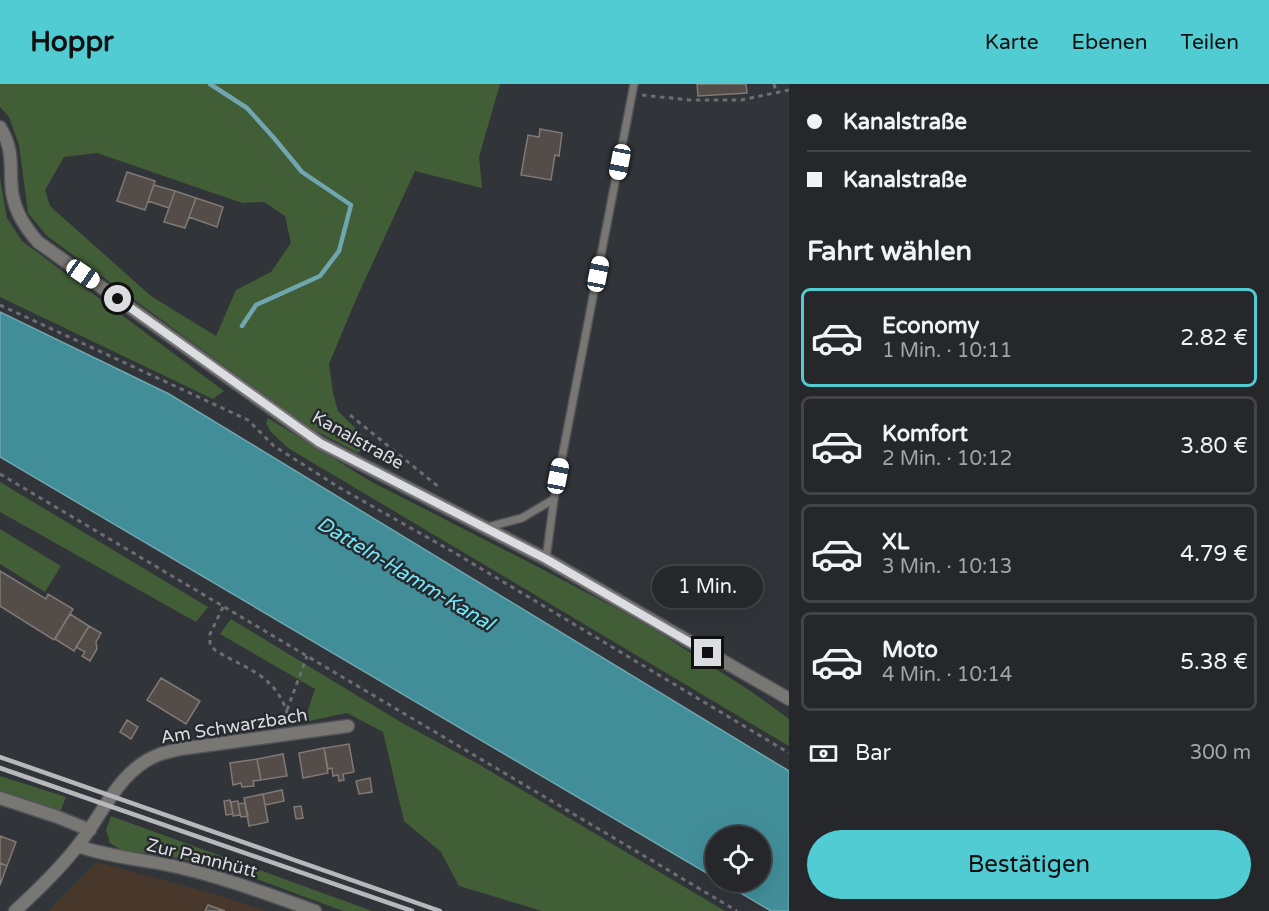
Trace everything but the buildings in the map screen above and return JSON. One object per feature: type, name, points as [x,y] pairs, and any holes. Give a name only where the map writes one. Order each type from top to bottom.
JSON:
[{"type":"street","name":"Kanalstraße","points":[[0,127],[9,147],[12,163],[12,192],[16,209],[23,224],[38,242],[320,443],[546,559],[789,699]]},
{"type":"street","name":"Am Schwarzbach","points":[[15,911],[50,879],[78,846],[90,831],[117,786],[156,756],[180,749],[348,726]]},
{"type":"street","points":[[0,798],[55,816],[90,831]]},
{"type":"street","name":"Zur Pannhütt","points":[[78,846],[102,855],[172,866],[238,882],[315,911]]},
{"type":"lane","points":[[546,559],[554,499],[634,84]]},
{"type":"lane","points":[[486,528],[522,518],[554,499]]},
{"type":"path","points":[[774,84],[776,92]]},
{"type":"path","points":[[633,94],[689,100],[741,100],[789,90]]},
{"type":"path","points":[[0,304],[249,420],[274,446],[340,488],[455,553],[789,753]]},
{"type":"path","points":[[350,415],[417,470]]},
{"type":"path","points":[[0,474],[737,911]]},
{"type":"path","points":[[223,607],[210,634],[210,645],[216,651],[269,681],[279,692],[287,710],[292,734]]},
{"type":"path","points":[[287,710],[308,656]]},
{"type":"shaded area","points":[[97,862],[218,895],[267,911],[48,911]]},
{"type":"green space","points":[[0,84],[500,84],[479,157],[482,188],[415,171],[329,364],[338,411],[368,441],[358,453],[308,427],[47,236],[28,213],[19,145],[9,117],[0,107]],"holes":[[[97,153],[242,203],[264,202],[285,216],[291,243],[271,272],[236,290],[216,336],[151,296],[50,206],[45,190],[64,157]]]},
{"type":"green space","points":[[0,178],[7,218],[22,241],[224,391],[213,399],[0,297]]},
{"type":"green space","points":[[268,418],[370,481],[644,623],[752,692],[789,719],[789,746],[288,448],[271,432],[266,423]]},
{"type":"green space","points":[[0,482],[208,607],[196,622],[0,512]]},
{"type":"green space","points":[[0,529],[61,566],[45,592],[0,564]]},
{"type":"green space","points":[[231,619],[404,724],[480,765],[725,911],[542,911],[459,886],[441,852],[404,821],[383,732],[347,713],[304,722],[315,689],[220,634]]},
{"type":"green space","points":[[0,776],[66,797],[60,812],[0,793]]},
{"type":"green space","points":[[111,816],[372,911],[343,911],[230,869],[167,856],[121,850],[110,843],[106,830]]},
{"type":"water","name":"Datteln-Hamm-Kanal","points":[[0,312],[169,394],[789,771],[789,911],[771,911],[739,892],[771,892],[771,826],[705,826],[705,872],[0,457]]},
{"type":"waterway","points":[[210,84],[247,108],[302,172],[351,205],[339,251],[320,276],[256,305],[242,326]]},
{"type":"railway","points":[[0,757],[440,911]]},
{"type":"railway","points":[[0,768],[412,911]]},
{"type":"route","points":[[118,299],[320,443],[546,559],[708,653]]}]
